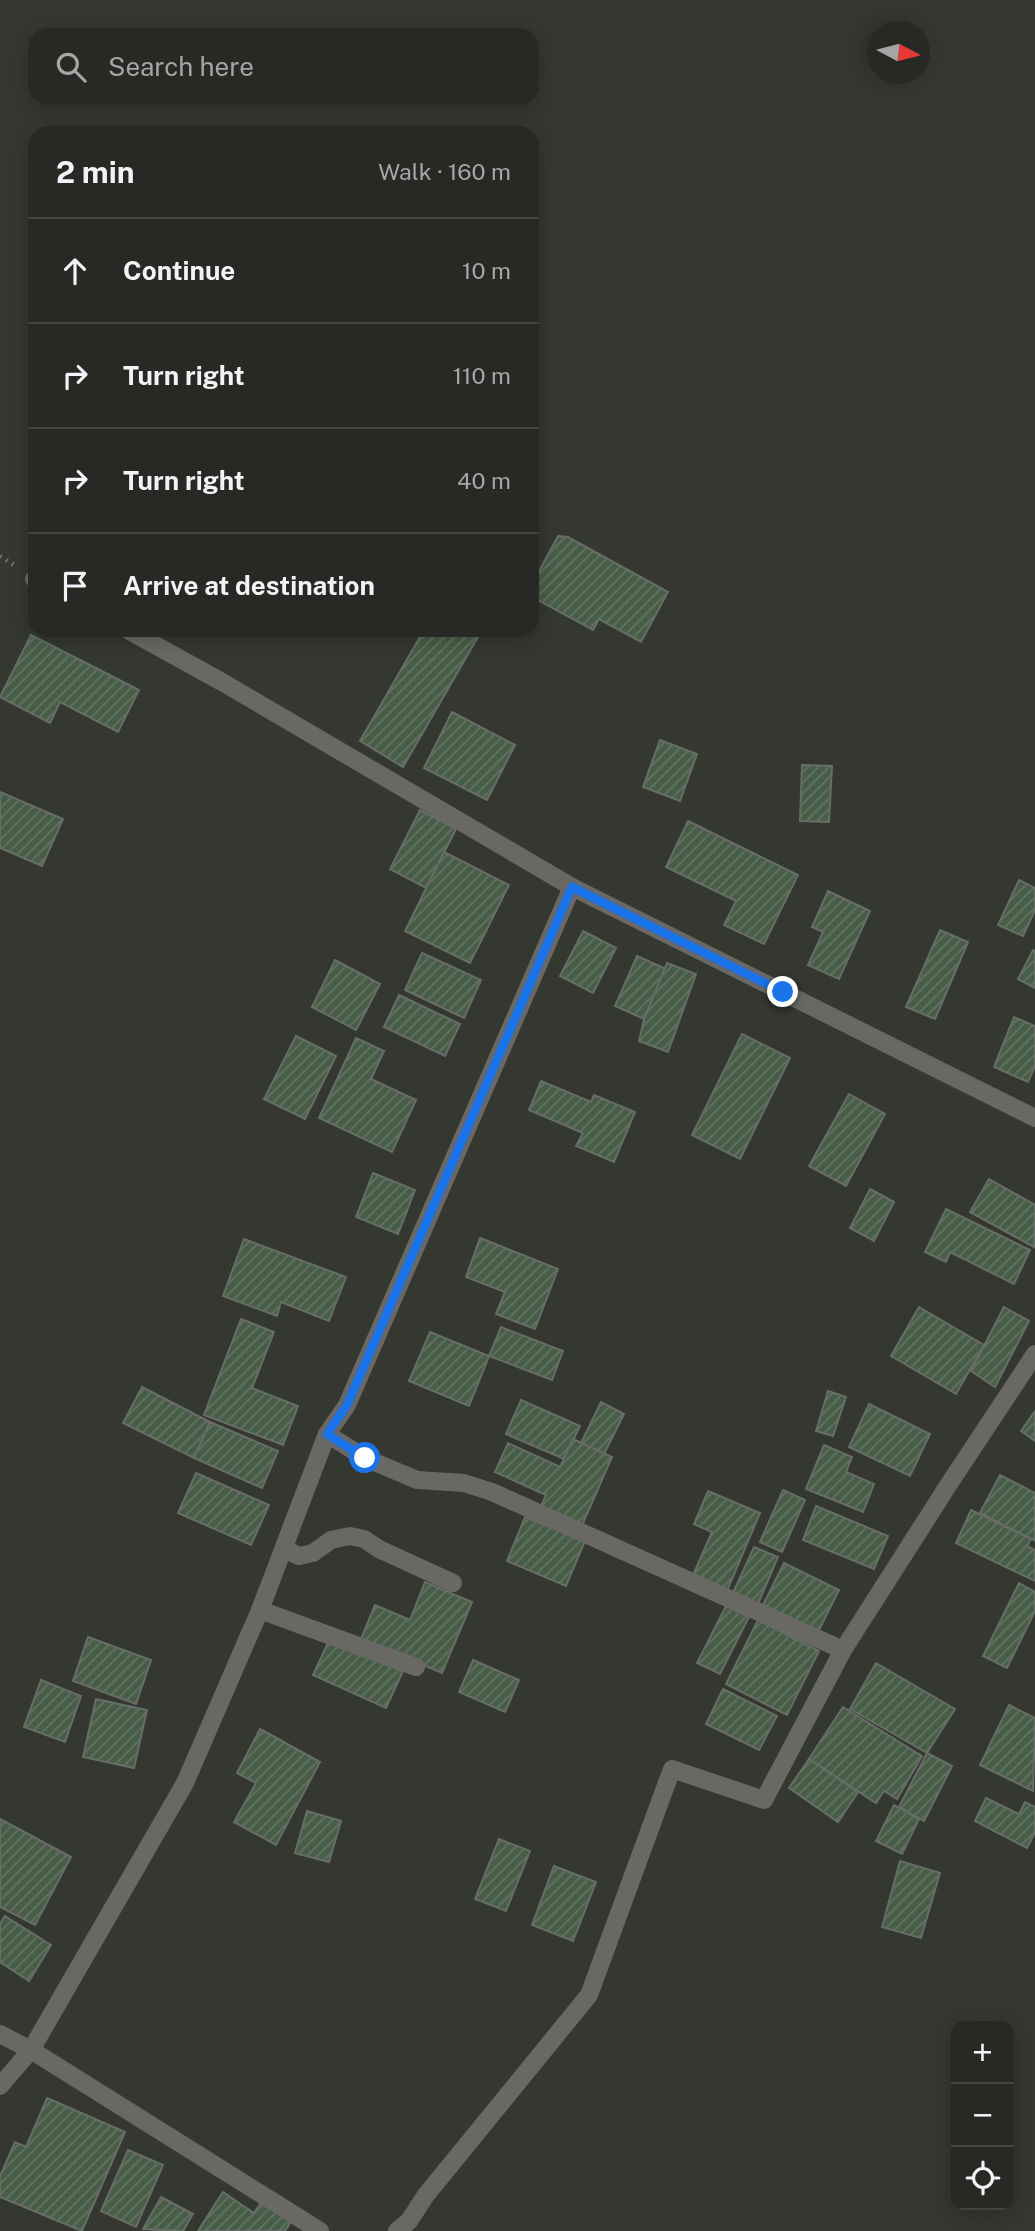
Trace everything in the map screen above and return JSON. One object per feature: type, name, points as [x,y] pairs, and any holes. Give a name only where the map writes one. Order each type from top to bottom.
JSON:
[{"type":"street","points":[[141,637],[572,887],[1035,1118]]},
{"type":"street","points":[[0,2086],[32,2050],[184,1783],[260,1610],[327,1434],[347,1405],[572,887]]},
{"type":"street","points":[[397,2231],[409,2221],[426,2195],[589,1995],[672,1769],[764,1800],[843,1650],[1035,1354]]},
{"type":"street","points":[[327,1434],[365,1458],[417,1480],[464,1483],[492,1492],[843,1650]]},
{"type":"street","points":[[284,1549],[299,1556],[313,1553],[331,1540],[350,1536],[364,1539],[379,1549],[453,1583]]},
{"type":"street","points":[[260,1610],[416,1667]]},
{"type":"street","points":[[0,2034],[32,2050],[320,2231]]},
{"type":"building","points":[[558,536],[568,537],[668,592],[641,642],[599,619],[593,630],[539,601],[539,571]]},
{"type":"building","points":[[30,637],[35,637],[139,690],[118,732],[60,702],[50,723],[0,697]]},
{"type":"building","points":[[420,637],[478,637],[403,767],[360,741]]},
{"type":"building","points":[[452,712],[515,745],[487,800],[424,768]]},
{"type":"building","points":[[660,740],[697,754],[680,801],[643,787]]},
{"type":"building","points":[[802,765],[832,766],[829,822],[800,821]]},
{"type":"building","points":[[0,792],[63,819],[42,866],[0,848]]},
{"type":"building","points":[[420,810],[456,829],[426,888],[390,869]]},
{"type":"building","points":[[688,821],[798,875],[764,944],[724,925],[736,901],[666,867]]},
{"type":"building","points":[[444,852],[509,885],[470,963],[405,931]]},
{"type":"building","points":[[1019,880],[1035,888],[1035,910],[1023,936],[998,925]]},
{"type":"building","points":[[828,891],[870,911],[839,979],[808,965],[823,932],[812,927]]},
{"type":"building","points":[[940,930],[968,942],[935,1019],[906,1007]]},
{"type":"building","points":[[583,931],[616,948],[593,993],[560,976]]},
{"type":"building","points":[[1033,950],[1035,951],[1035,988],[1018,979]]},
{"type":"building","points":[[422,953],[481,980],[464,1018],[405,990]]},
{"type":"building","points":[[637,956],[666,969],[644,1019],[615,1006]]},
{"type":"building","points":[[335,960],[380,984],[356,1030],[312,1007]]},
{"type":"building","points":[[667,963],[696,974],[668,1052],[639,1041],[644,1019]]},
{"type":"building","points":[[399,995],[460,1024],[445,1056],[384,1027]]},
{"type":"building","points":[[1014,1017],[1035,1026],[1035,1066],[1028,1082],[994,1067]]},
{"type":"building","points":[[742,1034],[790,1058],[740,1159],[692,1135]]},
{"type":"building","points":[[296,1036],[336,1056],[305,1119],[264,1099]]},
{"type":"building","points":[[356,1038],[384,1051],[371,1079],[416,1100],[392,1152],[319,1118]]},
{"type":"building","points":[[541,1081],[591,1102],[594,1095],[635,1112],[614,1162],[576,1146],[583,1133],[529,1110]]},
{"type":"building","points":[[849,1094],[885,1114],[846,1186],[809,1166]]},
{"type":"building","points":[[373,1173],[415,1190],[398,1234],[356,1217]]},
{"type":"building","points":[[989,1179],[1035,1205],[1034,1247],[970,1212]]},
{"type":"building","points":[[870,1189],[894,1202],[874,1241],[850,1228]]},
{"type":"building","points":[[946,1209],[1030,1250],[1014,1284],[950,1252],[946,1262],[925,1252]]},
{"type":"building","points":[[480,1238],[558,1269],[535,1329],[496,1314],[505,1292],[466,1277]]},
{"type":"building","points":[[244,1239],[346,1277],[329,1321],[281,1302],[277,1316],[223,1296]]},
{"type":"building","points":[[919,1307],[984,1345],[956,1394],[891,1356]]},
{"type":"building","points":[[1004,1307],[1029,1321],[995,1387],[971,1371]]},
{"type":"building","points":[[241,1319],[274,1332],[252,1388],[298,1406],[283,1445],[204,1415]]},
{"type":"building","points":[[501,1327],[563,1351],[552,1380],[489,1356]]},
{"type":"building","points":[[430,1332],[489,1356],[469,1406],[409,1381]]},
{"type":"building","points":[[142,1387],[210,1422],[194,1458],[123,1423]]},
{"type":"building","points":[[828,1391],[846,1397],[833,1436],[816,1431]]},
{"type":"building","points":[[521,1400],[580,1426],[564,1459],[506,1434]]},
{"type":"building","points":[[601,1402],[624,1414],[604,1454],[581,1443]]},
{"type":"building","points":[[869,1404],[930,1434],[910,1476],[849,1447]]},
{"type":"building","points":[[1035,1411],[1035,1441],[1021,1431]]},
{"type":"building","points":[[210,1422],[278,1451],[262,1488],[194,1458]]},
{"type":"building","points":[[573,1439],[612,1457],[580,1530],[539,1511],[546,1495],[495,1472],[508,1443],[560,1467]]},
{"type":"building","points":[[824,1445],[852,1457],[846,1472],[874,1484],[863,1512],[806,1489]]},
{"type":"building","points":[[196,1473],[269,1505],[251,1545],[178,1513]]},
{"type":"building","points":[[1000,1475],[1035,1493],[1035,1541],[980,1513]]},
{"type":"building","points":[[783,1490],[805,1500],[782,1552],[760,1542]]},
{"type":"building","points":[[708,1491],[760,1513],[727,1591],[693,1575],[712,1532],[694,1524]]},
{"type":"building","points":[[816,1506],[888,1536],[874,1569],[803,1540]]},
{"type":"building","points":[[971,1510],[1031,1539],[1027,1546],[1035,1550],[1035,1581],[956,1543]]},
{"type":"building","points":[[525,1517],[585,1541],[566,1586],[507,1561]]},
{"type":"building","points":[[754,1547],[778,1557],[758,1604],[733,1593]]},
{"type":"building","points":[[784,1563],[839,1590],[818,1632],[763,1605]]},
{"type":"building","points":[[425,1582],[472,1602],[442,1673],[361,1639],[375,1605],[410,1620]]},
{"type":"building","points":[[1019,1583],[1035,1592],[1035,1611],[1007,1668],[983,1656]]},
{"type":"building","points":[[726,1606],[749,1617],[720,1674],[697,1663]]},
{"type":"building","points":[[758,1620],[819,1651],[787,1715],[726,1684]]},
{"type":"building","points":[[331,1636],[404,1669],[386,1708],[313,1675]]},
{"type":"building","points":[[88,1637],[151,1660],[136,1704],[73,1681]]},
{"type":"building","points":[[473,1660],[519,1680],[505,1712],[459,1692]]},
{"type":"building","points":[[876,1663],[955,1709],[927,1753],[850,1709]]},
{"type":"building","points":[[41,1680],[81,1696],[65,1742],[24,1727]]},
{"type":"building","points":[[723,1689],[777,1716],[759,1750],[706,1724]]},
{"type":"building","points":[[96,1699],[147,1710],[134,1768],[83,1757]]},
{"type":"building","points":[[1009,1705],[1035,1718],[1033,1791],[980,1765]]},
{"type":"building","points":[[843,1707],[922,1756],[897,1799],[884,1791],[876,1803],[809,1759]]},
{"type":"building","points":[[260,1729],[320,1762],[276,1845],[234,1822],[256,1783],[237,1773]]},
{"type":"building","points":[[927,1753],[952,1766],[924,1821],[899,1807]]},
{"type":"building","points":[[809,1759],[858,1792],[838,1822],[789,1788]]},
{"type":"building","points":[[986,1798],[1019,1814],[1025,1802],[1035,1807],[1035,1832],[1027,1848],[975,1821]]},
{"type":"building","points":[[894,1805],[919,1819],[902,1854],[876,1841]]},
{"type":"building","points":[[307,1811],[341,1821],[329,1862],[295,1853]]},
{"type":"building","points":[[0,1819],[71,1857],[35,1925],[0,1907]]},
{"type":"building","points":[[499,1839],[530,1851],[506,1911],[475,1899]]},
{"type":"building","points":[[900,1861],[940,1873],[921,1938],[882,1927]]},
{"type":"building","points":[[554,1866],[596,1882],[573,1941],[532,1925]]},
{"type":"building","points":[[5,1916],[51,1945],[29,1981],[0,1962],[0,1924]]},
{"type":"building","points":[[47,2098],[125,2132],[82,2231],[0,2197],[0,2176],[15,2142],[26,2147]]},
{"type":"building","points":[[128,2150],[163,2165],[136,2227],[101,2211]]},
{"type":"building","points":[[223,2192],[254,2213],[262,2201],[292,2220],[285,2231],[198,2231]]},
{"type":"building","points":[[161,2197],[193,2214],[183,2231],[143,2229]]},
{"type":"route","points":[[365,1458],[327,1434],[347,1405],[572,887],[783,992]]}]
